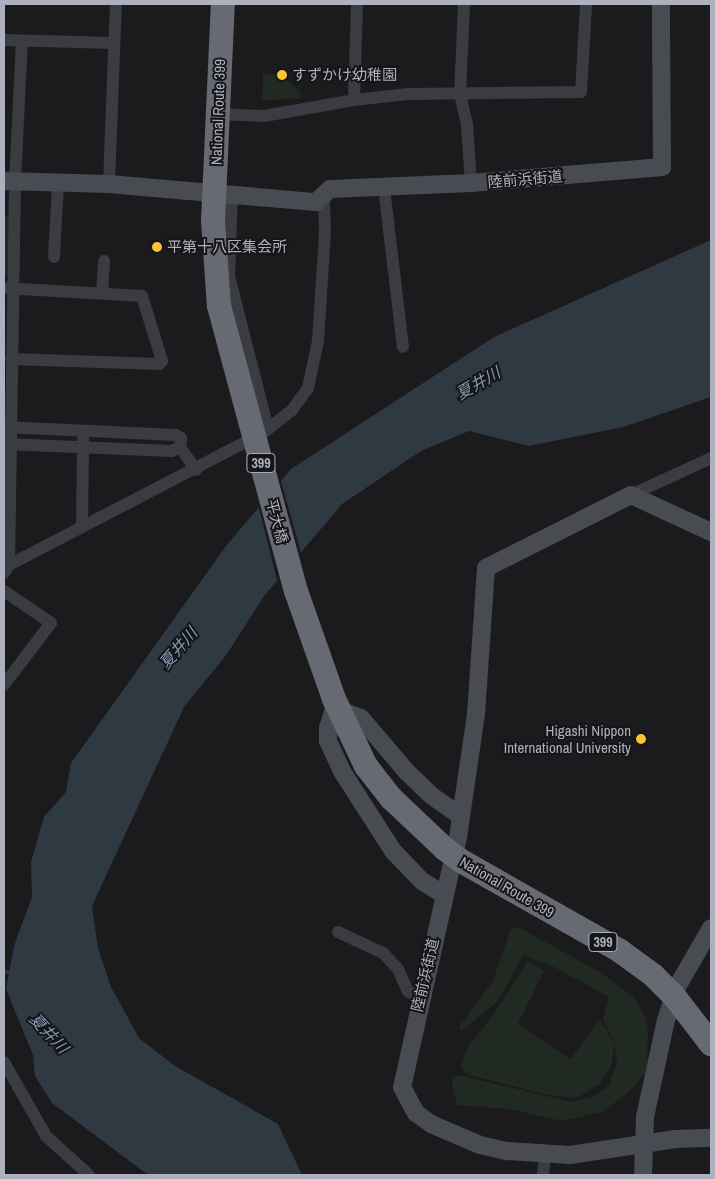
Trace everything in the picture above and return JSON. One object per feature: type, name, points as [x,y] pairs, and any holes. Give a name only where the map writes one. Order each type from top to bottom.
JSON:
[{"type":"highway","name":"National Route 399","points":[[213,221],[223,194],[218,114],[223,4]]},
{"type":"highway","name":"平大橋","points":[[213,221],[219,306],[296,591],[336,704]]},
{"type":"highway","name":"National Route 399","points":[[336,704],[366,766],[391,798],[460,860],[620,951],[653,975],[674,996],[711,1044]]},
{"type":"street","points":[[109,184],[116,4]]},
{"type":"street","points":[[354,100],[358,4]]},
{"type":"street","points":[[464,4],[460,94],[467,125],[471,183]]},
{"type":"street","points":[[218,114],[264,116],[354,100],[408,94],[581,92],[586,4]]},
{"type":"street","name":"陸前浜街道","points":[[324,197],[330,189],[471,183],[662,167],[660,4]]},
{"type":"street","points":[[4,40],[114,42]]},
{"type":"street","points":[[22,41],[9,182],[8,288],[11,358],[7,427],[6,569],[82,527],[196,470],[268,429],[292,410],[308,388],[318,341],[325,232],[324,197]]},
{"type":"street","points":[[9,182],[109,184],[316,202],[324,197]]},
{"type":"street","points":[[54,257],[58,183]]},
{"type":"street","points":[[384,188],[403,347]]},
{"type":"street","points":[[223,194],[230,276],[268,429]]},
{"type":"street","points":[[102,292],[104,261]]},
{"type":"street","points":[[8,288],[102,292],[142,296],[162,360],[159,364],[11,358]]},
{"type":"street","points":[[7,427],[176,434],[181,438],[180,447],[196,470]]},
{"type":"street","points":[[82,527],[84,429]]},
{"type":"street","points":[[7,444],[172,451],[180,447]]},
{"type":"street","points":[[631,496],[711,458]]},
{"type":"street","points":[[631,496],[711,532]]},
{"type":"street","name":"陸前浜街道","points":[[631,496],[486,568],[476,714],[461,816],[402,1087],[416,1113],[431,1124],[480,1145],[544,1154],[610,1151],[642,1143],[711,1138]]},
{"type":"street","points":[[4,591],[51,623],[4,685]]},
{"type":"street","points":[[444,895],[422,881],[393,851],[343,773],[328,741],[328,728],[336,704],[361,718],[406,772],[432,796],[461,816]]},
{"type":"street","points":[[643,1175],[642,1143],[652,1082],[674,996],[711,928]]},
{"type":"street","points":[[338,932],[384,953],[398,969],[408,991],[420,998]]},
{"type":"street","points":[[4,1062],[46,1136],[89,1175]]},
{"type":"street","points":[[543,1175],[544,1154]]},
{"type":"shaded area","points":[[263,73],[281,76],[300,91],[300,99],[262,100]]},
{"type":"shaded area","points":[[4,214],[9,217],[7,275],[4,278]]},
{"type":"shaded area","points":[[511,928],[520,928],[602,973],[633,997],[644,1013],[648,1030],[647,1070],[630,1091],[603,1112],[562,1121],[510,1109],[457,1105],[452,1086],[453,1078],[460,1075],[571,1102],[593,1097],[609,1086],[617,1062],[614,1043],[612,1065],[600,1084],[576,1098],[548,1095],[466,1074],[461,1067],[467,1048],[491,1018],[528,961],[544,971],[518,1024],[571,1059],[599,1019],[615,1043],[603,1019],[609,997],[554,967],[523,955],[499,1000],[461,1032],[459,1027],[493,981]]},
{"type":"water","name":"夏井川","points":[[711,240],[711,397],[623,427],[529,446],[469,431],[421,451],[342,504],[264,596],[227,654],[184,707],[92,906],[98,948],[111,987],[139,1038],[175,1066],[278,1124],[302,1175],[148,1175],[52,1103],[35,1076],[33,1055],[6,989],[14,946],[32,897],[31,862],[44,817],[66,792],[71,763],[226,546],[291,469],[494,337]]},
{"type":"pier","points":[[280,478],[302,556],[278,584],[258,504]]},
{"type":"waterway","points":[[4,970],[12,975]]},
{"type":"place","name":"すずかけ幼稚園","points":[[282,75]]},
{"type":"place","name":"平第十八区集会所","points":[[157,247]]},
{"type":"place","name":"Higashi Nippon International University","points":[[641,739]]}]
